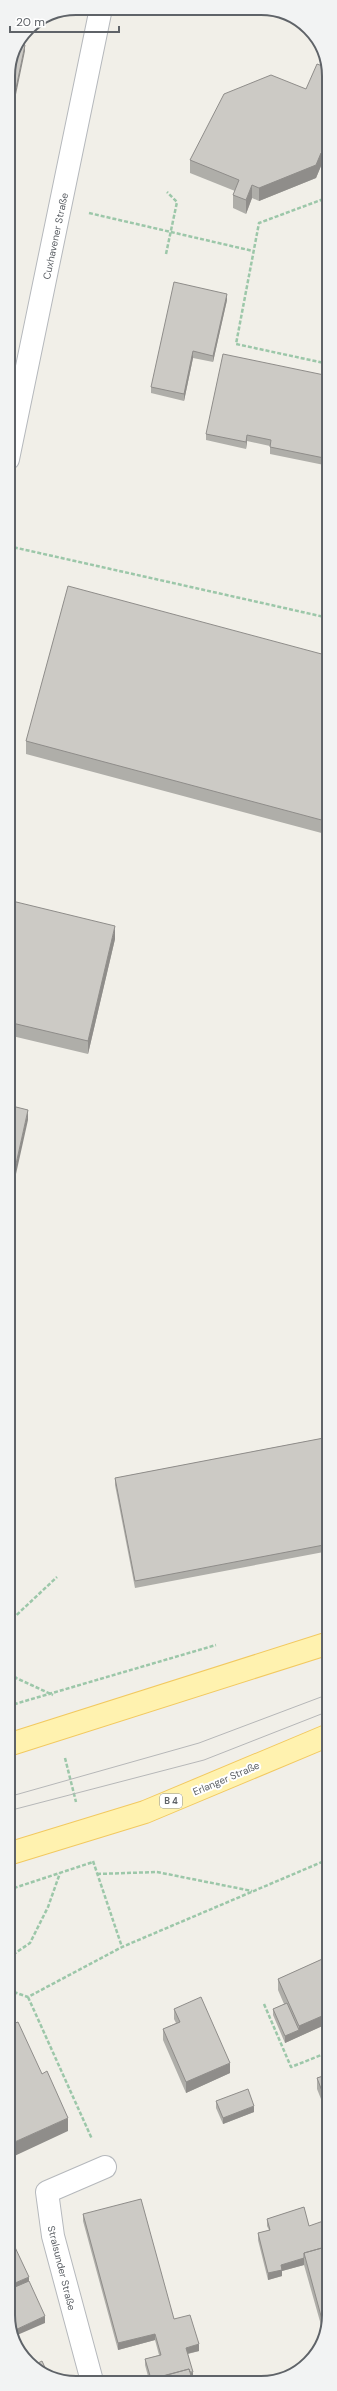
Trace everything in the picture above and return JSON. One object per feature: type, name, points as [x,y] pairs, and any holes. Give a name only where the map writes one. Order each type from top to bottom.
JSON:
[{"type":"main road","points":[[15,1743],[322,1645]]},
{"type":"main road","name":"Erlanger Straße","points":[[15,1852],[145,1812],[322,1738]]},
{"type":"street","name":"Cuxhavener Straße","points":[[15,426],[99,15]]},
{"type":"street","name":"Stralsunder Straße","points":[[91,2376],[53,2236],[47,2192],[105,2167]]},
{"type":"path","points":[[166,254],[177,202],[167,192]]},
{"type":"path","points":[[322,200],[259,223],[252,251],[236,344],[322,362]]},
{"type":"path","points":[[61,207],[252,251]]},
{"type":"path","points":[[15,548],[322,616]]},
{"type":"path","points":[[15,1615],[57,1576]]},
{"type":"path","points":[[15,1704],[217,1644]]},
{"type":"path","points":[[15,1676],[53,1694]]},
{"type":"path","points":[[53,1694],[59,1730],[84,1831],[122,1947]]},
{"type":"path","points":[[28,1997],[122,1947],[322,1862]]},
{"type":"path","points":[[97,1874],[157,1872],[253,1891]]},
{"type":"path","points":[[15,1953],[30,1943],[48,1907],[60,1873]]},
{"type":"path","points":[[15,1992],[28,1997],[105,2167]]},
{"type":"path","points":[[264,2004],[291,2067],[322,2055]]},
{"type":"building","points":[[24,45],[25,45],[15,93],[16,64]]},
{"type":"building","points":[[317,64],[321,65],[322,153],[316,165],[259,188],[252,185],[246,200],[233,195],[239,180],[190,160],[224,94],[271,75],[306,89]]},
{"type":"building","points":[[174,282],[227,294],[213,356],[193,351],[184,394],[151,387]]},
{"type":"building","points":[[223,354],[322,375],[322,458],[270,447],[271,440],[247,435],[246,442],[206,434]]},
{"type":"building","points":[[68,586],[322,654],[322,820],[26,741]]},
{"type":"building","points":[[15,902],[115,926],[88,1041],[15,1024]]},
{"type":"building","points":[[15,1107],[28,1110],[15,1168]]},
{"type":"building","points":[[322,1438],[322,1545],[135,1581],[115,1478]]},
{"type":"building","points":[[322,1959],[322,2016],[299,2026],[278,1979]]},
{"type":"building","points":[[201,1997],[230,2063],[186,2082],[163,2029],[180,2022],[174,2009]]},
{"type":"building","points":[[287,2003],[299,2030],[285,2036],[273,2009]]},
{"type":"building","points":[[18,2022],[42,2074],[47,2071],[68,2118],[15,2142],[15,2023]]},
{"type":"building","points":[[322,2076],[322,2091],[317,2078]]},
{"type":"building","points":[[248,2089],[254,2106],[223,2118],[216,2101]]},
{"type":"building","points":[[141,2199],[174,2319],[190,2315],[199,2344],[186,2348],[193,2372],[190,2372],[189,2369],[162,2376],[150,2376],[145,2359],[161,2355],[155,2334],[118,2343],[83,2214]]},
{"type":"building","points":[[304,2207],[309,2226],[322,2221],[322,2248],[304,2253],[304,2258],[281,2265],[282,2270],[268,2273],[258,2233],[270,2230],[267,2219]]},
{"type":"building","points":[[15,2247],[29,2277],[15,2283]]},
{"type":"building","points":[[322,2248],[322,2319],[304,2253]]},
{"type":"building","points":[[29,2281],[45,2316],[17,2329],[15,2319],[15,2287]]},
{"type":"building","points":[[42,2361],[45,2367],[39,2363]]},
{"type":"building","points":[[189,2369],[191,2376],[164,2376]]},
{"type":"tram line","points":[[15,1795],[199,1743],[322,1697]]},
{"type":"tram line","points":[[15,1809],[204,1760],[322,1714]]}]
